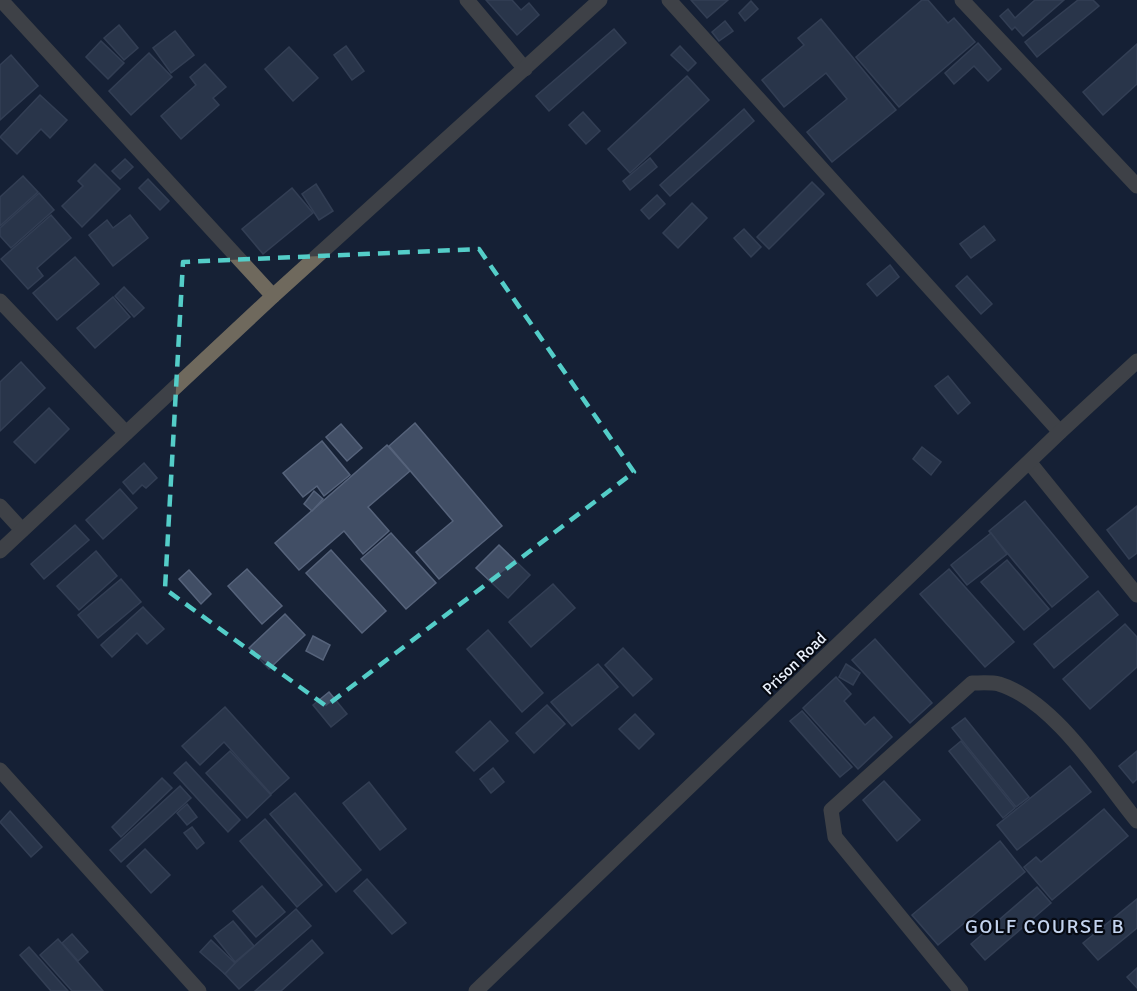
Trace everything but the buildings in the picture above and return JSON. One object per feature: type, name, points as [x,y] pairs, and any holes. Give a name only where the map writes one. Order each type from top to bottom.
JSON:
[{"type":"street","points":[[0,0],[273,296]]},
{"type":"street","points":[[467,0],[525,69]]},
{"type":"street","points":[[0,551],[273,296],[600,0]]},
{"type":"street","points":[[669,0],[1060,432]]},
{"type":"street","points":[[962,0],[1137,186]]},
{"type":"street","points":[[0,301],[126,433]]},
{"type":"street","name":"Prison Road","points":[[477,991],[1060,432],[1137,361]]},
{"type":"street","points":[[1030,463],[1137,596]]},
{"type":"street","points":[[0,506],[22,530]]},
{"type":"street","points":[[961,991],[835,837],[831,810],[972,683],[997,684],[1016,691],[1064,731],[1137,821]]},
{"type":"street","points":[[0,770],[199,991]]},
{"type":"highlighted area","points":[[479,249],[634,472],[326,706],[165,589],[183,262]]},
{"type":"district","name":"GOLF COURSE B","points":[[1045,926]]}]
